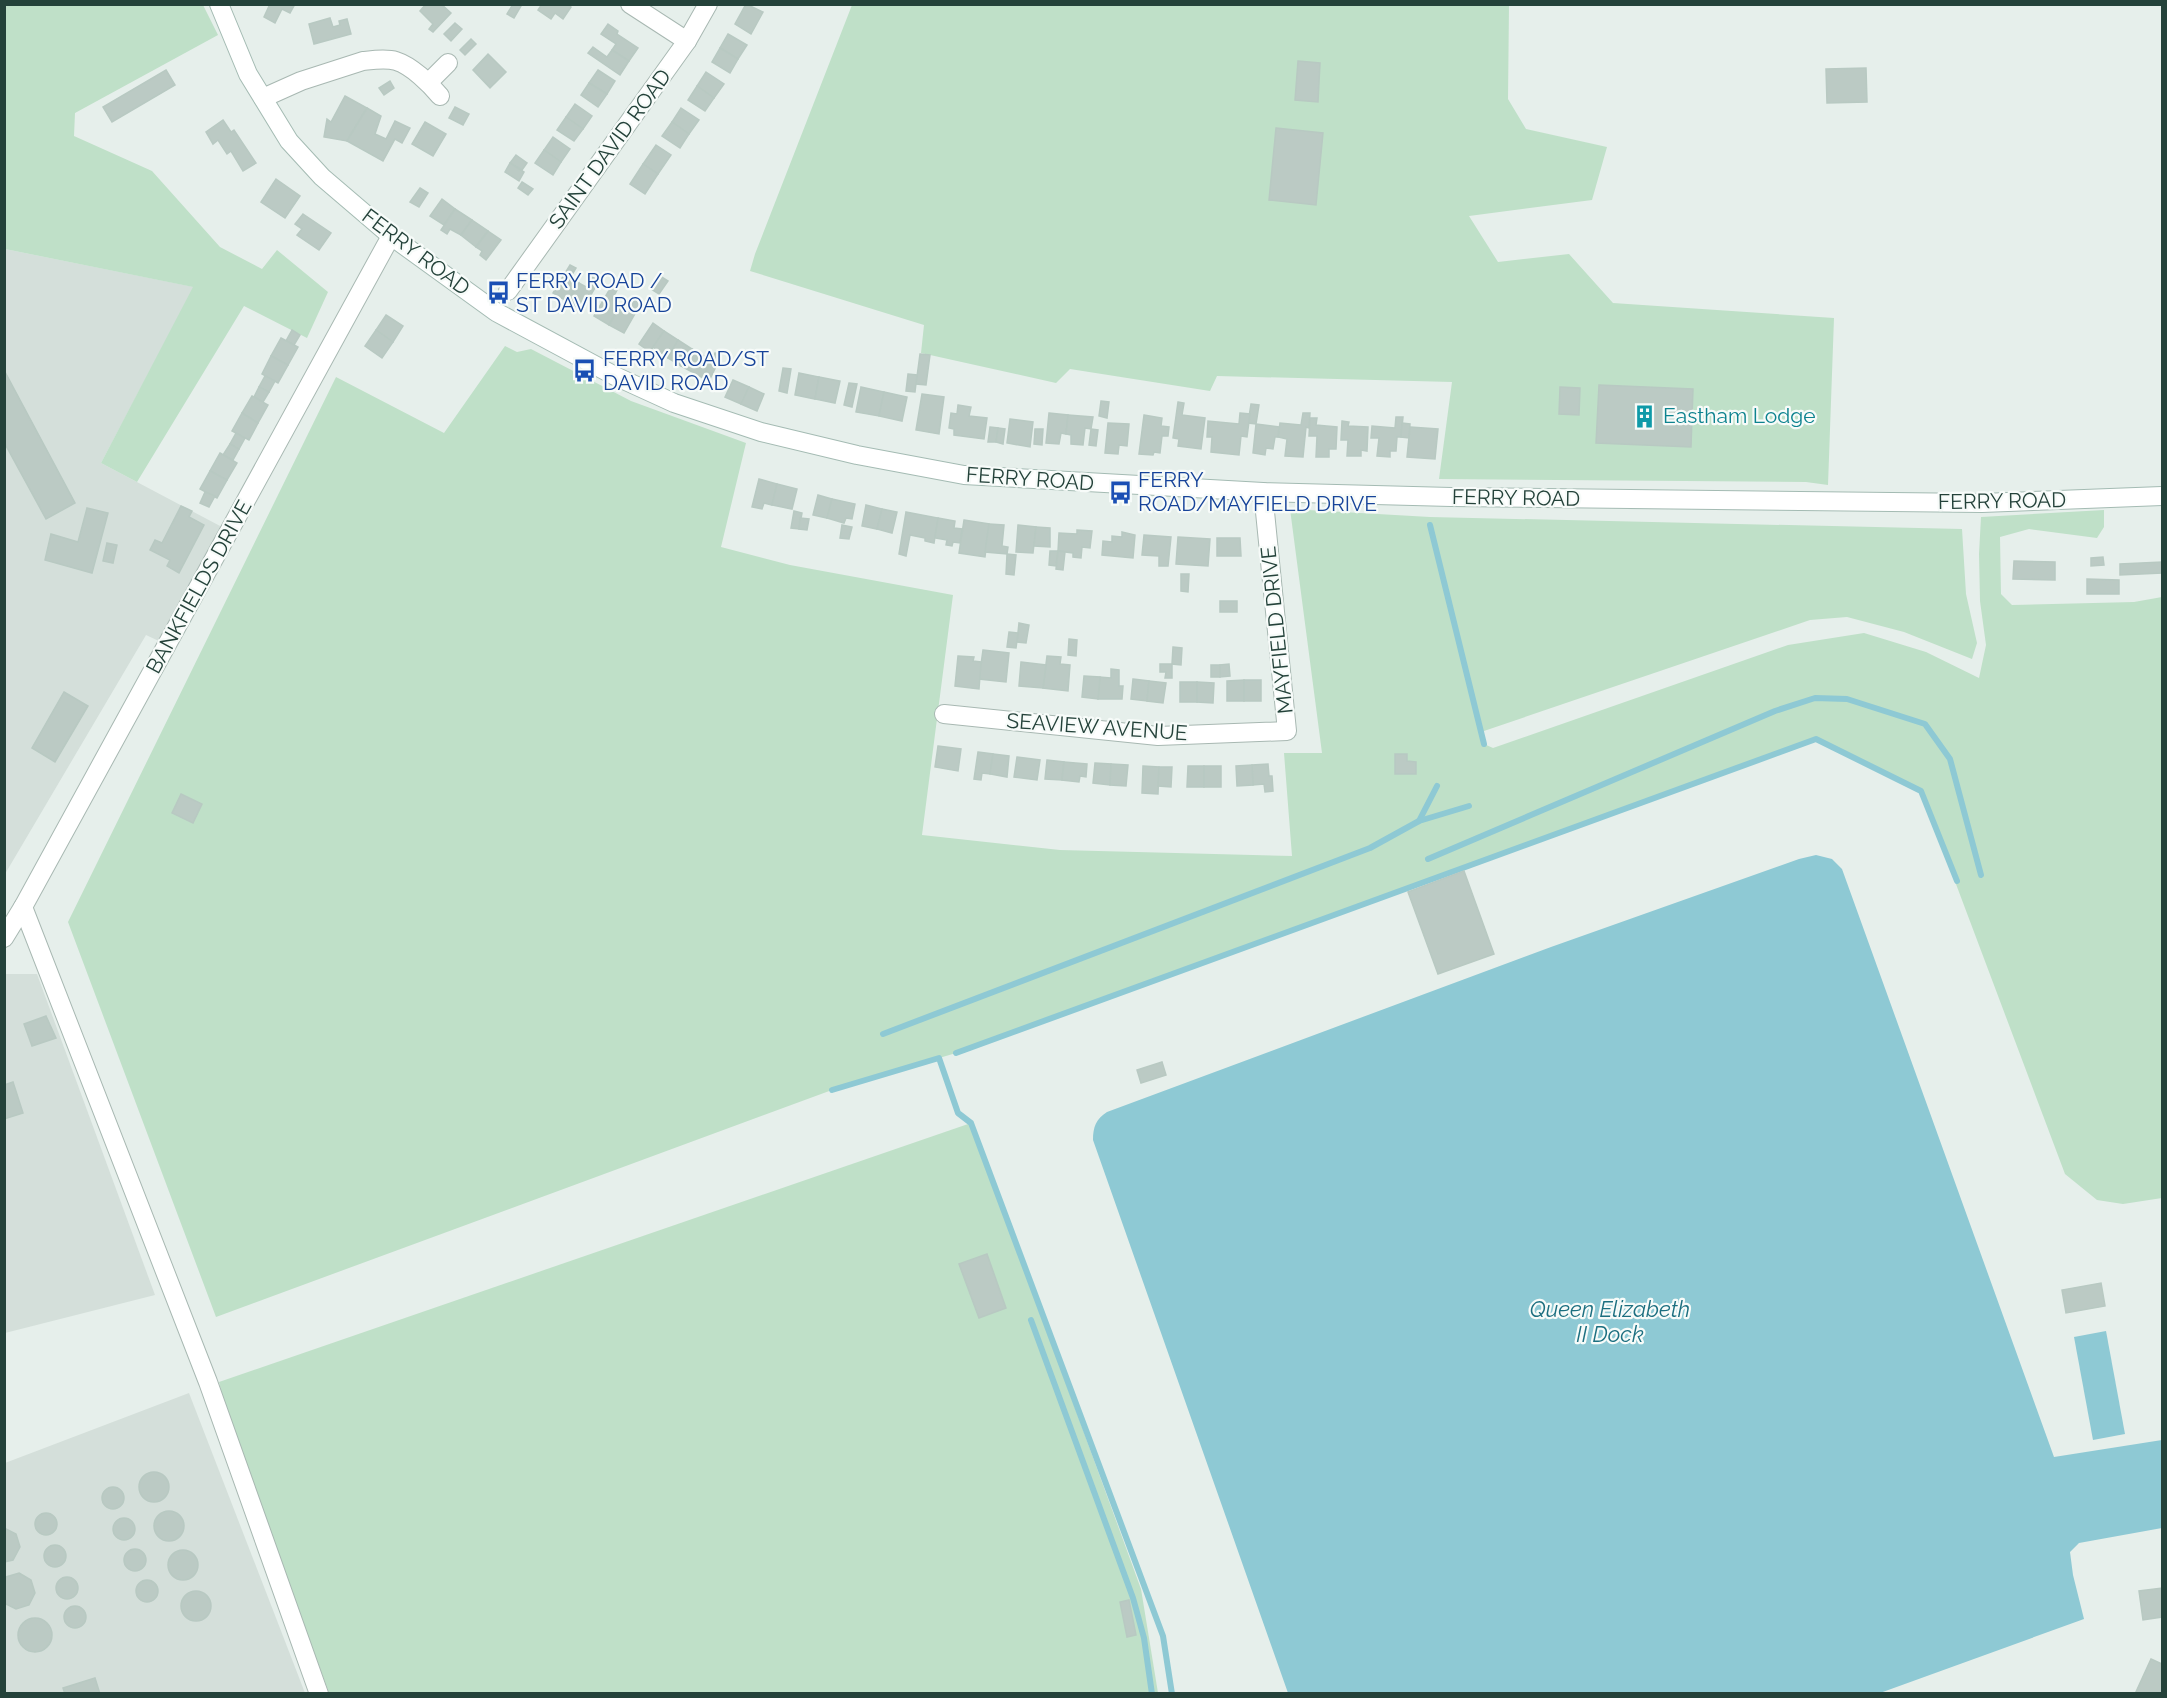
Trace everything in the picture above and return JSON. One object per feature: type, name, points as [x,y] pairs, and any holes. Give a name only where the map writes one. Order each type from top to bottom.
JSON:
[{"type":"street","name":"FERRY ROAD","points":[[219,4],[248,74],[289,141],[322,177],[391,236],[496,312],[615,376],[674,403],[761,432],[857,455],[964,475],[1263,492],[1451,497],[1982,503],[2163,496]]},
{"type":"street","points":[[630,4],[687,41]]},
{"type":"street","name":"SAINT DAVID ROAD","points":[[508,291],[687,41],[708,4]]},
{"type":"street","points":[[263,98],[301,81],[363,60],[374,59],[396,62],[435,89],[448,63]]},
{"type":"street","name":"BANKFIELDS DRIVE","points":[[4,938],[391,236]]},
{"type":"street","name":"MAYFIELD DRIVE","points":[[1263,492],[1287,731]]},
{"type":"street","name":"SEAVIEW AVENUE","points":[[944,714],[1158,736],[1287,731]]},
{"type":"street","points":[[23,907],[208,1382],[320,1694]]},
{"type":"shaded area","points":[[5,249],[194,287],[101,463],[222,527],[161,642],[146,635],[5,874]]},
{"type":"shaded area","points":[[5,974],[37,974],[155,1295],[5,1333]]},
{"type":"shaded area","points":[[189,1393],[305,1693],[5,1694],[5,1463]]},
{"type":"green space","points":[[4,5],[203,5],[218,35],[75,113],[74,136],[152,171],[220,247],[262,269],[277,250],[328,292],[307,338],[244,306],[137,482],[101,463],[193,287],[5,249]]},
{"type":"green space","points":[[852,5],[1509,5],[1508,99],[1526,129],[1607,147],[1592,200],[1469,216],[1498,262],[1569,254],[1613,303],[1834,318],[1828,485],[1806,482],[1439,479],[1452,382],[1217,376],[1210,391],[1070,369],[1056,383],[921,353],[924,325],[750,271]]},
{"type":"green space","points":[[505,346],[517,352],[531,349],[631,401],[746,443],[721,547],[790,565],[953,595],[922,835],[1060,850],[1292,856],[1284,753],[1322,753],[1290,509],[1430,517],[1962,529],[1966,594],[1977,643],[1972,659],[1904,632],[1847,617],[1810,620],[1481,732],[1484,744],[1493,748],[1788,645],[1864,633],[1926,652],[1979,678],[1986,645],[1980,601],[1981,517],[2104,510],[2104,527],[2097,538],[2029,529],[2000,537],[2001,594],[2012,605],[2134,602],[2162,597],[2162,1198],[2123,1204],[2097,1200],[2065,1174],[1921,791],[1816,739],[956,1053],[832,1090],[216,1317],[68,922],[336,377],[444,433]]},
{"type":"green space","points":[[971,1123],[1141,1589],[1158,1693],[329,1693],[226,1411],[219,1382]]},
{"type":"water","name":"Queen Elizabeth II Dock","points":[[1816,855],[1832,859],[1842,869],[2054,1457],[2162,1440],[2162,1528],[2079,1543],[2070,1552],[2084,1619],[1880,1693],[1288,1693],[1093,1140],[1098,1121],[1107,1112],[1551,947]]},
{"type":"water","points":[[2106,1331],[2125,1434],[2093,1440],[2074,1337]]},
{"type":"building","points":[[270,4],[295,4],[290,13],[282,9],[275,23],[264,17]]},
{"type":"building","points":[[426,4],[441,4],[451,13],[433,32],[429,29],[433,24],[420,11]]},
{"type":"building","points":[[513,4],[521,6],[514,18],[507,14]]},
{"type":"building","points":[[542,4],[568,4],[571,7],[563,19],[555,13],[551,19],[538,10]]},
{"type":"building","points":[[746,4],[763,12],[751,34],[735,24]]},
{"type":"building","points":[[330,18],[333,27],[340,25],[339,21],[347,19],[351,34],[314,44],[309,24]]},
{"type":"building","points":[[455,23],[462,29],[451,41],[444,34]]},
{"type":"building","points":[[608,24],[618,31],[617,34],[638,48],[629,61],[612,50],[616,44],[601,34]]},
{"type":"building","points":[[728,34],[747,45],[738,59],[720,48]]},
{"type":"building","points":[[471,39],[476,44],[465,55],[460,50]]},
{"type":"building","points":[[593,47],[607,57],[612,50],[629,61],[620,75],[588,53]]},
{"type":"building","points":[[720,48],[738,59],[730,73],[712,62]]},
{"type":"building","points":[[488,54],[506,72],[490,88],[473,70]]},
{"type":"building","points":[[1298,61],[1320,63],[1318,102],[1295,100]]},
{"type":"building","points":[[1866,68],[1867,102],[1827,103],[1826,69]]},
{"type":"building","points":[[166,70],[175,85],[112,122],[103,107]]},
{"type":"building","points":[[598,70],[615,81],[607,94],[589,83]]},
{"type":"building","points":[[706,72],[724,84],[714,98],[697,86]]},
{"type":"building","points":[[390,81],[394,88],[384,95],[379,88]]},
{"type":"building","points":[[589,83],[607,94],[598,107],[581,95]]},
{"type":"building","points":[[697,86],[714,98],[705,111],[688,100]]},
{"type":"building","points":[[345,96],[367,108],[347,141],[324,137],[327,119],[331,122]]},
{"type":"building","points":[[575,104],[592,116],[583,129],[566,117]]},
{"type":"building","points":[[455,107],[469,114],[463,125],[449,118]]},
{"type":"building","points":[[367,108],[381,116],[375,134],[386,139],[395,121],[410,128],[402,143],[395,139],[383,161],[347,141]]},
{"type":"building","points":[[681,108],[699,120],[689,134],[672,122]]},
{"type":"building","points":[[566,117],[583,129],[574,141],[557,130]]},
{"type":"building","points":[[223,120],[231,132],[234,130],[256,163],[243,171],[231,151],[227,154],[218,140],[213,144],[206,132]]},
{"type":"building","points":[[425,122],[446,134],[433,156],[412,144]]},
{"type":"building","points":[[672,122],[689,134],[680,148],[662,136]]},
{"type":"building","points":[[1276,128],[1323,133],[1316,205],[1269,200]]},
{"type":"building","points":[[553,137],[570,149],[561,162],[544,150]]},
{"type":"building","points":[[656,145],[671,155],[658,174],[643,164]]},
{"type":"building","points":[[544,150],[561,162],[553,175],[535,163]]},
{"type":"building","points":[[516,155],[527,163],[522,170],[510,163]]},
{"type":"building","points":[[510,163],[524,172],[519,181],[505,172]]},
{"type":"building","points":[[643,164],[658,174],[645,194],[630,184]]},
{"type":"building","points":[[276,179],[300,196],[285,218],[261,202]]},
{"type":"building","points":[[522,182],[533,189],[528,195],[518,188]]},
{"type":"building","points":[[420,188],[428,193],[419,207],[410,202]]},
{"type":"building","points":[[442,199],[455,209],[444,225],[430,216]]},
{"type":"building","points":[[455,209],[472,220],[461,235],[450,229],[447,234],[441,230]]},
{"type":"building","points":[[303,214],[331,233],[319,250],[297,235],[302,229],[295,224]]},
{"type":"building","points":[[472,220],[488,231],[476,247],[461,235]]},
{"type":"building","points":[[488,231],[501,240],[486,260],[480,255],[482,251],[476,247]]},
{"type":"building","points":[[570,265],[576,268],[570,278],[579,283],[568,302],[553,293]]},
{"type":"building","points":[[660,276],[668,281],[659,294],[651,289]]},
{"type":"building","points":[[592,277],[599,281],[582,310],[568,302],[579,283],[586,287]]},
{"type":"building","points":[[611,287],[617,290],[612,300],[621,305],[609,325],[594,316]]},
{"type":"building","points":[[634,299],[641,303],[624,333],[609,325],[621,305],[628,310]]},
{"type":"building","points":[[386,315],[403,326],[393,342],[376,330]]},
{"type":"building","points":[[653,323],[664,331],[650,352],[639,344]]},
{"type":"building","points":[[292,330],[300,335],[294,345],[286,341]]},
{"type":"building","points":[[376,330],[393,342],[382,358],[365,346]]},
{"type":"building","points":[[664,331],[678,340],[668,358],[653,347]]},
{"type":"building","points":[[281,338],[298,347],[288,365],[271,356]]},
{"type":"building","points":[[678,340],[692,349],[681,366],[668,358]]},
{"type":"building","points":[[692,349],[706,357],[705,361],[710,363],[703,378],[681,366]]},
{"type":"building","points":[[715,353],[721,356],[709,381],[703,378]]},
{"type":"building","points":[[920,354],[930,355],[926,385],[916,384]]},
{"type":"building","points":[[271,356],[288,365],[278,383],[262,374]]},
{"type":"building","points":[[783,368],[791,369],[787,393],[779,391]]},
{"type":"building","points":[[4,370],[75,503],[46,519],[4,442]]},
{"type":"building","points":[[799,373],[819,377],[815,399],[795,395]]},
{"type":"building","points":[[908,374],[917,375],[915,392],[906,391]]},
{"type":"building","points":[[265,376],[275,381],[269,392],[259,387]]},
{"type":"building","points":[[819,377],[840,381],[835,403],[815,399]]},
{"type":"building","points":[[733,380],[749,387],[741,404],[725,397]]},
{"type":"building","points":[[849,383],[857,384],[852,407],[844,405]]},
{"type":"building","name":"Eastham Lodge","points":[[1599,385],[1693,389],[1691,447],[1596,443]]},
{"type":"building","points":[[259,387],[269,392],[263,402],[254,397]]},
{"type":"building","points":[[749,387],[764,394],[757,411],[741,404]]},
{"type":"building","points":[[861,387],[884,392],[879,416],[856,412]]},
{"type":"building","points":[[1560,387],[1580,388],[1579,415],[1559,414]]},
{"type":"building","points":[[884,392],[907,397],[902,421],[879,416]]},
{"type":"building","points":[[922,394],[944,397],[939,434],[916,430]]},
{"type":"building","points":[[252,396],[268,405],[258,423],[242,413]]},
{"type":"building","points":[[1101,401],[1109,402],[1107,418],[1099,416]]},
{"type":"building","points":[[1178,402],[1184,403],[1182,415],[1205,418],[1201,449],[1178,446],[1179,439],[1173,438]]},
{"type":"building","points":[[1251,404],[1259,405],[1256,424],[1248,423]]},
{"type":"building","points":[[958,405],[971,407],[969,416],[987,418],[984,439],[954,435],[954,429],[949,428],[951,413],[957,414]]},
{"type":"building","points":[[242,413],[258,423],[249,440],[232,431]]},
{"type":"building","points":[[1049,413],[1068,415],[1066,434],[1061,433],[1059,444],[1046,443]]},
{"type":"building","points":[[1240,413],[1250,414],[1247,437],[1241,436],[1239,455],[1211,452],[1212,437],[1207,437],[1208,421],[1239,424]]},
{"type":"building","points":[[1303,413],[1310,413],[1303,457],[1285,456],[1287,439],[1278,437],[1280,423],[1301,425]]},
{"type":"building","points":[[1068,415],[1093,417],[1091,429],[1085,428],[1083,445],[1071,444],[1071,435],[1066,434]]},
{"type":"building","points":[[1144,415],[1162,418],[1161,426],[1169,427],[1168,436],[1162,436],[1160,453],[1139,454]]},
{"type":"building","points":[[1396,417],[1403,417],[1401,437],[1397,437],[1396,451],[1390,451],[1390,457],[1377,456],[1379,438],[1371,438],[1372,426],[1395,428]]},
{"type":"building","points":[[1310,418],[1317,418],[1316,425],[1337,427],[1336,449],[1329,449],[1329,457],[1316,457],[1317,436],[1309,436]]},
{"type":"building","points":[[1010,419],[1033,422],[1030,447],[1007,443]]},
{"type":"building","points":[[1342,421],[1349,422],[1348,426],[1368,427],[1367,451],[1361,450],[1361,456],[1347,456],[1348,440],[1341,440]]},
{"type":"building","points":[[1108,423],[1129,424],[1127,446],[1119,445],[1118,454],[1105,453]]},
{"type":"building","points":[[1402,423],[1410,424],[1409,438],[1401,437]]},
{"type":"building","points":[[1256,424],[1279,427],[1273,449],[1266,448],[1265,455],[1253,453]]},
{"type":"building","points":[[990,427],[998,428],[996,442],[988,442]]},
{"type":"building","points":[[1410,427],[1438,429],[1435,459],[1407,457]]},
{"type":"building","points":[[998,428],[1005,429],[1003,444],[996,442]]},
{"type":"building","points":[[1035,429],[1043,429],[1042,445],[1034,444]]},
{"type":"building","points":[[1091,429],[1098,430],[1096,446],[1089,445]]},
{"type":"building","points":[[236,433],[245,438],[239,449],[230,444]]},
{"type":"building","points":[[230,444],[239,449],[233,460],[223,455]]},
{"type":"building","points":[[220,453],[237,463],[227,480],[210,471]]},
{"type":"building","points":[[210,471],[227,480],[217,498],[200,489]]},
{"type":"building","points":[[759,479],[777,484],[772,505],[764,503],[762,509],[752,507]]},
{"type":"building","points":[[777,484],[797,489],[792,509],[772,505]]},
{"type":"building","points":[[205,492],[215,496],[209,507],[200,503]]},
{"type":"building","points":[[818,495],[832,499],[827,518],[813,515]]},
{"type":"building","points":[[832,499],[855,504],[852,519],[846,518],[844,523],[827,518]]},
{"type":"building","points":[[866,505],[882,509],[877,529],[862,526]]},
{"type":"building","points":[[181,506],[192,511],[189,517],[204,525],[179,573],[167,566],[170,560],[150,550],[155,540],[162,543]]},
{"type":"building","points":[[87,508],[108,513],[92,573],[45,560],[51,534],[78,542]]},
{"type":"building","points":[[882,509],[897,512],[892,533],[877,529]]},
{"type":"building","points":[[794,511],[802,513],[799,529],[791,528]]},
{"type":"building","points":[[906,512],[938,518],[934,543],[925,541],[925,538],[910,535],[906,556],[899,554]]},
{"type":"building","points":[[800,518],[809,519],[807,530],[799,529]]},
{"type":"building","points":[[938,518],[955,521],[954,528],[962,529],[960,543],[953,542],[952,546],[946,545],[947,540],[935,538]]},
{"type":"building","points":[[964,520],[989,524],[985,557],[959,553]]},
{"type":"building","points":[[989,524],[1004,525],[1002,546],[1008,547],[1007,554],[985,552]]},
{"type":"building","points":[[842,525],[852,527],[849,539],[840,538]]},
{"type":"building","points":[[1018,525],[1036,527],[1033,553],[1016,552]]},
{"type":"building","points":[[1036,527],[1050,528],[1050,547],[1034,546]]},
{"type":"building","points":[[1077,530],[1092,531],[1090,548],[1082,547],[1081,558],[1073,557],[1073,553],[1058,551],[1059,533],[1077,534]]},
{"type":"building","points":[[1122,532],[1135,535],[1133,558],[1102,555],[1103,541],[1112,542],[1112,536],[1122,537]]},
{"type":"building","points":[[1144,535],[1171,537],[1168,566],[1159,566],[1159,556],[1142,555]]},
{"type":"building","points":[[1178,537],[1210,539],[1208,566],[1176,564]]},
{"type":"building","points":[[1217,538],[1240,538],[1241,556],[1217,556]]},
{"type":"building","points":[[107,543],[117,545],[113,563],[103,561]]},
{"type":"building","points":[[1050,551],[1058,551],[1056,566],[1049,565]]},
{"type":"building","points":[[1058,551],[1065,552],[1063,570],[1056,569]]},
{"type":"building","points":[[1007,554],[1016,555],[1014,575],[1006,574]]},
{"type":"building","points":[[2103,557],[2104,565],[2091,566],[2091,558]]},
{"type":"building","points":[[2014,561],[2055,562],[2055,580],[2013,579]]},
{"type":"building","points":[[2162,562],[2162,573],[2120,575],[2120,564]]},
{"type":"building","points":[[1181,574],[1189,574],[1188,592],[1181,591]]},
{"type":"building","points":[[2087,579],[2119,580],[2119,594],[2087,594]]},
{"type":"building","points":[[1220,601],[1237,601],[1237,612],[1220,612]]},
{"type":"building","points":[[1019,623],[1029,625],[1026,643],[1017,642]]},
{"type":"building","points":[[1009,632],[1018,633],[1016,648],[1007,647]]},
{"type":"building","points":[[1069,639],[1077,640],[1076,656],[1068,655]]},
{"type":"building","points":[[1173,647],[1182,648],[1181,665],[1172,664]]},
{"type":"building","points":[[983,650],[1009,653],[1006,682],[979,679]]},
{"type":"building","points":[[958,656],[974,657],[973,661],[981,662],[979,689],[955,686]]},
{"type":"building","points":[[1047,656],[1061,657],[1060,664],[1070,665],[1068,691],[1043,688]]},
{"type":"building","points":[[1021,662],[1046,665],[1043,688],[1019,686]]},
{"type":"building","points":[[1160,664],[1172,664],[1172,678],[1165,678],[1166,672],[1160,672]]},
{"type":"building","points":[[1229,664],[1230,676],[1220,677],[1220,665]]},
{"type":"building","points":[[1211,665],[1220,665],[1220,677],[1211,677]]},
{"type":"building","points":[[1111,669],[1119,670],[1119,686],[1123,686],[1122,699],[1098,699],[1100,677],[1111,678]]},
{"type":"building","points":[[1084,676],[1100,677],[1098,699],[1082,697]]},
{"type":"building","points":[[1133,679],[1149,681],[1147,701],[1131,699]]},
{"type":"building","points":[[1244,680],[1244,701],[1227,701],[1227,681]]},
{"type":"building","points":[[1244,680],[1261,680],[1261,701],[1244,701]]},
{"type":"building","points":[[1149,681],[1166,683],[1163,703],[1147,701]]},
{"type":"building","points":[[1180,682],[1197,682],[1197,702],[1180,702]]},
{"type":"building","points":[[1197,682],[1214,683],[1213,703],[1197,702]]},
{"type":"building","points":[[64,692],[88,706],[55,762],[32,748]]},
{"type":"building","points":[[938,746],[961,749],[958,771],[935,767]]},
{"type":"building","points":[[978,752],[993,754],[990,774],[982,773],[981,780],[974,779]]},
{"type":"building","points":[[993,754],[1009,756],[1007,777],[990,774]]},
{"type":"building","points":[[1395,754],[1407,754],[1407,761],[1416,762],[1416,774],[1395,774]]},
{"type":"building","points":[[1017,757],[1040,760],[1037,780],[1014,777]]},
{"type":"building","points":[[1047,760],[1064,762],[1062,780],[1045,779]]},
{"type":"building","points":[[1064,762],[1087,764],[1086,777],[1080,776],[1079,782],[1062,780]]},
{"type":"building","points":[[1095,763],[1111,764],[1110,785],[1093,783]]},
{"type":"building","points":[[1111,764],[1128,765],[1126,786],[1110,785]]},
{"type":"building","points":[[1268,764],[1273,791],[1265,792],[1264,784],[1253,785],[1252,765]]},
{"type":"building","points":[[1252,765],[1253,785],[1237,786],[1236,766]]},
{"type":"building","points":[[1143,766],[1159,767],[1158,794],[1142,793]]},
{"type":"building","points":[[1188,766],[1204,766],[1204,787],[1187,787]]},
{"type":"building","points":[[1204,766],[1221,766],[1221,787],[1204,787]]},
{"type":"building","points":[[1159,767],[1172,767],[1171,787],[1158,786]]},
{"type":"building","points":[[181,794],[202,804],[193,823],[172,813]]},
{"type":"building","points":[[1464,871],[1494,954],[1438,974],[1408,892]]},
{"type":"building","points":[[46,1016],[56,1038],[32,1046],[24,1024]]},
{"type":"building","points":[[1162,1062],[1166,1075],[1141,1083],[1137,1070]]},
{"type":"building","points":[[13,1082],[23,1113],[4,1119],[4,1085]]},
{"type":"building","points":[[987,1254],[1006,1308],[979,1318],[959,1264]]},
{"type":"building","points":[[2101,1283],[2105,1306],[2066,1313],[2062,1290]]},
{"type":"building","points":[[154,1472],[165,1476],[169,1487],[165,1498],[154,1502],[143,1498],[139,1487],[143,1476]]},
{"type":"building","points":[[113,1487],[121,1490],[124,1498],[121,1506],[113,1509],[105,1506],[102,1498],[105,1490]]},
{"type":"building","points":[[169,1511],[180,1515],[184,1526],[180,1537],[169,1541],[158,1537],[154,1526],[158,1515]]},
{"type":"building","points":[[46,1513],[54,1516],[57,1524],[54,1532],[46,1535],[38,1532],[35,1524],[38,1516]]},
{"type":"building","points":[[124,1518],[132,1521],[135,1529],[132,1537],[124,1540],[116,1537],[113,1529],[116,1521]]},
{"type":"building","points":[[4,1528],[16,1534],[20,1547],[13,1560],[4,1562]]},
{"type":"building","points":[[55,1545],[63,1548],[66,1556],[63,1564],[55,1567],[47,1564],[44,1556],[47,1548]]},
{"type":"building","points":[[135,1549],[143,1552],[146,1560],[143,1568],[135,1571],[127,1568],[124,1560],[127,1552]]},
{"type":"building","points":[[183,1550],[194,1554],[198,1565],[194,1576],[183,1580],[172,1576],[168,1565],[172,1554]]},
{"type":"building","points":[[19,1573],[31,1580],[35,1593],[29,1605],[16,1609],[4,1603],[4,1580],[6,1577]]},
{"type":"building","points":[[67,1577],[75,1580],[78,1588],[75,1596],[67,1599],[59,1596],[56,1588],[59,1580]]},
{"type":"building","points":[[147,1580],[157,1587],[158,1591],[151,1601],[147,1602],[137,1595],[136,1591],[143,1581]]},
{"type":"building","points":[[2162,1588],[2162,1617],[2143,1620],[2139,1591]]},
{"type":"building","points":[[196,1591],[207,1595],[211,1606],[207,1617],[196,1621],[185,1617],[181,1606],[185,1595]]},
{"type":"building","points":[[1129,1600],[1136,1635],[1127,1637],[1120,1602]]},
{"type":"building","points":[[75,1606],[83,1609],[86,1617],[83,1625],[75,1628],[67,1625],[64,1617],[67,1609]]},
{"type":"building","points":[[35,1618],[47,1623],[52,1635],[47,1647],[35,1652],[23,1647],[18,1635],[23,1623]]},
{"type":"building","points":[[2151,1659],[2162,1664],[2162,1694],[2135,1694]]},
{"type":"building","points":[[95,1678],[100,1694],[65,1694],[63,1688]]},
{"type":"waterway","points":[[1430,525],[1484,744]]},
{"type":"waterway","points":[[1428,859],[1775,711],[1815,698],[1847,699],[1925,724],[1950,759],[1981,875]]},
{"type":"waterway","points":[[956,1053],[1816,739],[1921,791],[1957,881]]},
{"type":"waterway","points":[[1419,821],[1437,786]]},
{"type":"waterway","points":[[883,1034],[1370,848],[1419,821],[1469,806]]},
{"type":"waterway","points":[[832,1090],[939,1058],[958,1113],[971,1123],[1163,1636],[1172,1694]]},
{"type":"waterway","points":[[1031,1320],[1133,1598],[1144,1638],[1152,1694]]},
{"type":"place","name":"FERRY ROAD / ST DAVID ROAD","points":[[498,293]]},
{"type":"place","name":"FERRY ROAD/ST DAVID ROAD","points":[[585,371]]},
{"type":"place","name":"Eastham Lodge","points":[[1645,416]]},
{"type":"place","name":"FERRY ROAD/MAYFIELD DRIVE","points":[[1120,492]]}]
